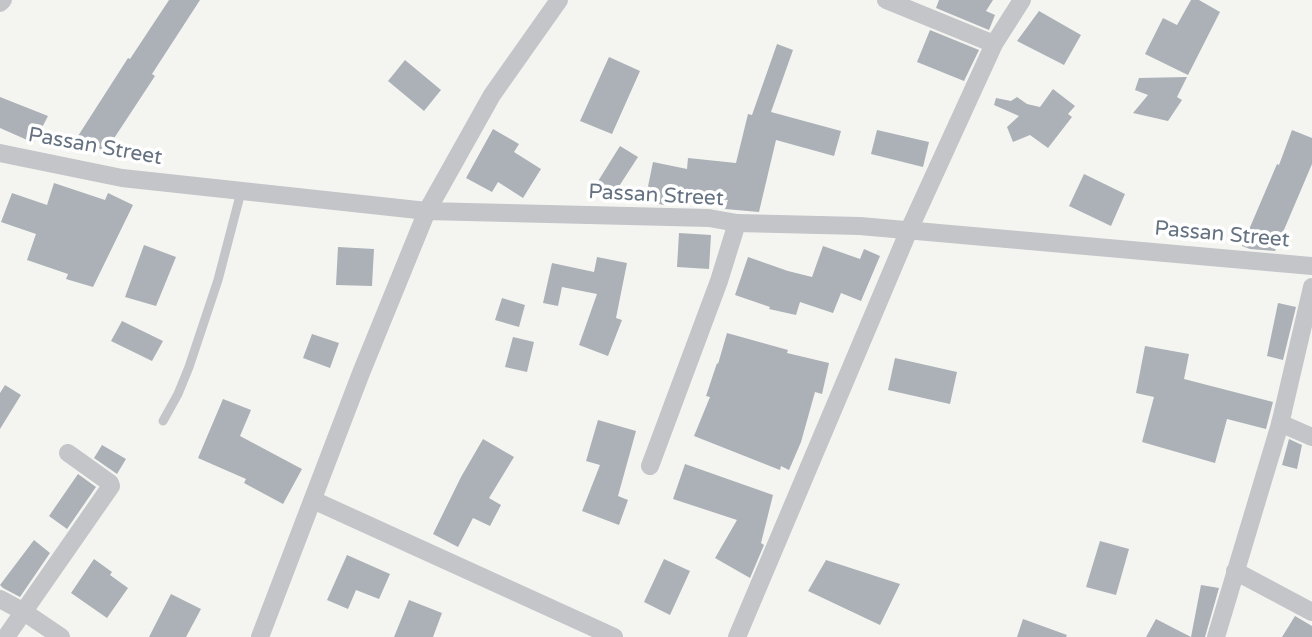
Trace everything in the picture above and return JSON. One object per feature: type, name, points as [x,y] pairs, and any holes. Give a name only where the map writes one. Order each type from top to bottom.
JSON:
[{"type":"street","points":[[260,637],[361,373],[427,211],[492,95],[559,0]]},
{"type":"street","points":[[886,0],[994,44]]},
{"type":"street","points":[[737,637],[909,230],[994,44],[1022,0]]},
{"type":"street","name":"Passan Street","points":[[0,153],[122,178],[427,211],[709,218],[737,223],[860,226],[1312,266]]},
{"type":"street","points":[[650,466],[719,281],[737,223]]},
{"type":"street","points":[[1310,296],[1280,423],[1312,437]]},
{"type":"street","points":[[1216,637],[1280,424],[1310,296]]},
{"type":"street","points":[[6,637],[111,486],[68,453]]},
{"type":"street","points":[[313,500],[614,637]]},
{"type":"street","points":[[1235,571],[1312,612]]},
{"type":"street","points":[[0,599],[61,637]]},
{"type":"lane","points":[[163,421],[189,367],[218,280],[242,192]]},
{"type":"building","points":[[169,0],[200,0],[152,74],[155,76],[105,152],[78,136]]},
{"type":"building","points":[[939,0],[993,0],[986,11],[995,15],[989,30],[936,8]]},
{"type":"building","points":[[1191,0],[1199,0],[1220,12],[1188,75],[1145,54],[1163,18],[1177,25]]},
{"type":"building","points":[[1039,11],[1081,35],[1064,65],[1017,41]]},
{"type":"building","points":[[930,30],[979,50],[964,81],[917,62]]},
{"type":"building","points":[[777,44],[793,50],[771,112],[841,131],[834,156],[776,140],[759,212],[725,209],[728,200],[666,195],[664,205],[645,201],[653,162],[687,169],[688,158],[736,163],[748,114],[752,115]]},
{"type":"building","points":[[609,57],[640,71],[612,134],[580,121]]},
{"type":"building","points":[[405,60],[441,90],[424,111],[388,81]]},
{"type":"building","points":[[1187,77],[1177,97],[1182,100],[1168,121],[1133,113],[1148,95],[1135,90],[1139,78]]},
{"type":"building","points":[[1053,89],[1075,106],[1068,114],[1072,117],[1048,148],[1030,135],[1013,142],[1007,127],[1019,116],[994,105],[996,98],[1011,101],[1017,97],[1027,104],[1040,107]]},
{"type":"building","points":[[0,97],[48,116],[34,143],[0,128]]},
{"type":"building","points":[[493,129],[519,144],[514,152],[541,169],[523,198],[498,182],[492,192],[466,178]]},
{"type":"building","points":[[877,130],[929,142],[923,167],[871,154]]},
{"type":"building","points":[[1292,130],[1312,138],[1312,164],[1275,251],[1242,246],[1277,164],[1279,165]]},
{"type":"building","points":[[620,146],[638,157],[612,197],[595,186]]},
{"type":"building","points":[[1084,174],[1125,194],[1111,226],[1069,206]]},
{"type":"building","points":[[54,183],[105,200],[108,193],[133,205],[93,287],[66,279],[68,274],[27,260],[36,234],[1,222],[12,193],[47,205]]},
{"type":"building","points":[[679,233],[711,235],[709,269],[677,267]]},
{"type":"building","points":[[144,245],[176,257],[156,306],[125,297]]},
{"type":"building","points":[[823,246],[860,259],[864,249],[880,256],[861,301],[841,293],[833,313],[800,302],[796,315],[769,309],[770,307],[735,295],[748,257],[812,277]]},
{"type":"building","points":[[338,247],[374,249],[372,286],[336,285]]},
{"type":"building","points":[[597,257],[627,263],[616,318],[622,320],[608,356],[579,345],[597,294],[562,287],[558,306],[543,303],[552,263],[594,272]]},
{"type":"building","points":[[502,298],[525,305],[519,327],[495,320]]},
{"type":"building","points":[[1278,303],[1296,307],[1283,360],[1267,356]]},
{"type":"building","points":[[122,321],[163,341],[152,361],[111,341]]},
{"type":"building","points":[[727,333],[788,350],[787,353],[829,363],[822,394],[815,392],[801,442],[789,470],[781,466],[780,470],[694,436],[710,397],[706,396]]},
{"type":"building","points":[[312,334],[339,343],[330,368],[303,358]]},
{"type":"building","points":[[513,337],[534,342],[527,372],[505,367]]},
{"type":"building","points":[[1145,346],[1189,354],[1184,379],[1273,402],[1266,429],[1227,419],[1215,463],[1142,442],[1154,397],[1136,393]]},
{"type":"building","points":[[895,358],[957,372],[950,404],[888,390]]},
{"type":"building","points":[[5,385],[21,395],[0,429],[0,393]]},
{"type":"building","points":[[223,399],[251,410],[240,436],[302,469],[283,504],[244,483],[246,479],[198,458]]},
{"type":"building","points":[[598,420],[636,431],[618,496],[628,500],[619,525],[582,511],[600,465],[586,461]]},
{"type":"building","points":[[483,439],[514,457],[489,498],[501,505],[490,526],[473,518],[458,547],[433,534]]},
{"type":"building","points":[[1289,439],[1302,445],[1297,469],[1282,465]]},
{"type":"building","points":[[102,445],[126,459],[117,474],[94,458]]},
{"type":"building","points":[[685,464],[773,495],[761,543],[764,545],[750,578],[715,558],[737,520],[673,499]]},
{"type":"building","points":[[78,474],[96,487],[67,529],[49,516]]},
{"type":"building","points":[[34,540],[50,553],[20,597],[0,585]]},
{"type":"building","points":[[1100,541],[1129,549],[1116,595],[1086,587]]},
{"type":"building","points":[[347,555],[390,574],[379,599],[356,590],[348,609],[327,600]]},
{"type":"building","points":[[94,559],[128,588],[107,618],[71,593]]},
{"type":"building","points":[[664,559],[690,571],[670,615],[644,602]]},
{"type":"building","points":[[826,560],[900,584],[880,625],[808,591]]},
{"type":"building","points":[[1201,585],[1219,588],[1205,637],[1191,637]]},
{"type":"building","points":[[171,594],[201,609],[186,637],[149,637]]},
{"type":"building","points":[[409,600],[442,613],[433,637],[394,637]]},
{"type":"building","points":[[1295,616],[1312,626],[1312,637],[1282,637]]},
{"type":"building","points":[[1023,619],[1067,635],[1017,637]]},
{"type":"building","points":[[1156,619],[1191,637],[1146,637]]}]
